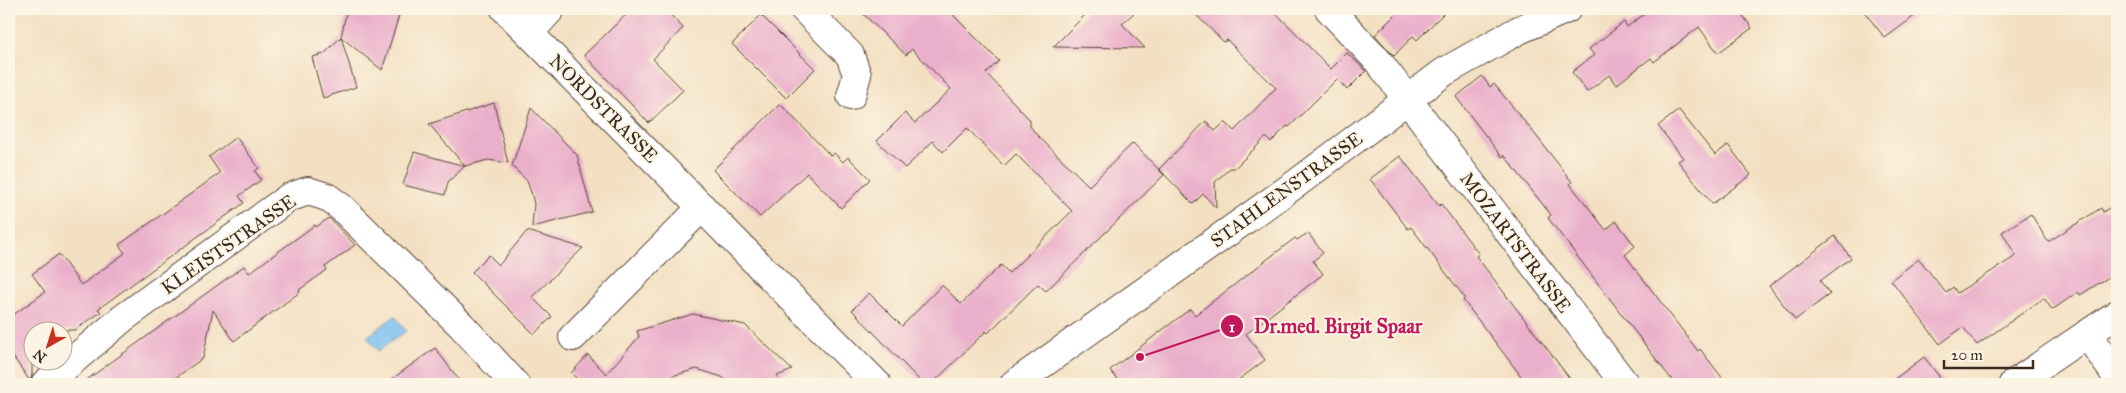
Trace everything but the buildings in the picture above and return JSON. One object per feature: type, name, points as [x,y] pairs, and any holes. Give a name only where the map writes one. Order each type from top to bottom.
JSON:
[{"type":"street","name":"NORDSTRASSE","points":[[505,9],[530,32],[877,384]]},
{"type":"street","points":[[530,32],[551,9]]},
{"type":"street","points":[[804,9],[850,55],[857,75],[851,96]]},
{"type":"street","name":"MOZARTSTRASSE","points":[[1329,9],[1378,61],[1625,384]]},
{"type":"street","name":"STAHLENSTRASSE","points":[[1014,384],[1297,183],[1444,72],[1519,30],[1567,9]]},
{"type":"street","name":"KLEISTSTRASSE","points":[[45,384],[122,319],[288,198],[308,191],[327,197],[342,208],[462,326],[515,384]]},
{"type":"street","points":[[573,337],[702,207]]},
{"type":"street","points":[[2013,384],[2117,314]]},
{"type":"street","points":[[2087,334],[2117,378]]},
{"type":"water","points":[[395,316],[406,331],[378,351],[367,337]]},
{"type":"place","name":"Dr.med. Birgit Spaar","points":[[1140,357]]}]
